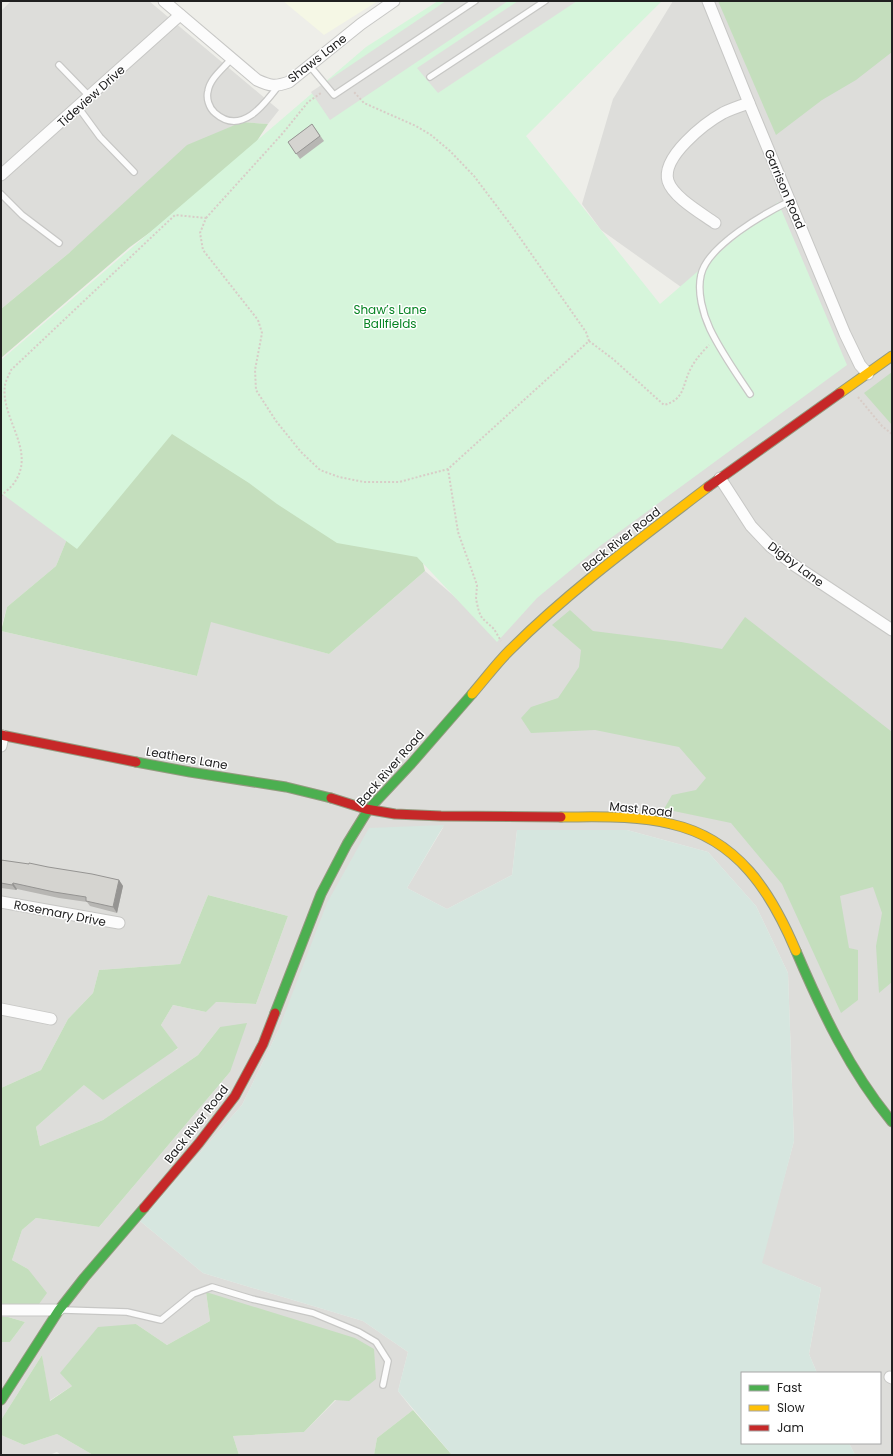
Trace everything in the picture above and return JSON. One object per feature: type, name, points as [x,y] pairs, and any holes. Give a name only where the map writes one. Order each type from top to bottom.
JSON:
[{"type":"street","name":"Shaws Lane","points":[[164,1],[257,80],[267,85],[279,86],[289,82],[361,24],[394,1]]},
{"type":"street","name":"Garrison Road","points":[[708,1],[845,334],[860,365],[868,374]]},
{"type":"street","name":"Tideview Drive","points":[[1,175],[180,15]]},
{"type":"street","points":[[715,223],[674,191],[668,181],[667,172],[670,163],[677,152],[708,123],[723,113],[749,103]]},
{"type":"street","name":"Back River Road","points":[[1,1400],[59,1310],[84,1278],[199,1143],[234,1096],[263,1044],[321,894],[346,844],[368,810],[411,764],[508,651],[529,630],[573,592],[720,478],[892,356]]},
{"type":"street","name":"Digby Lane","points":[[720,478],[751,526],[771,547],[794,565],[892,630]]},
{"type":"street","name":"Leathers Lane","points":[[2,739],[302,790],[330,797],[368,810]]},
{"type":"street","name":"Mast Road","points":[[368,810],[422,815],[630,818],[674,824],[702,833],[715,840],[739,859],[767,892],[782,918],[817,1000],[844,1052],[867,1090],[892,1122]]},
{"type":"street","name":"Rosemary Drive","points":[[1,902],[119,924]]},
{"type":"street","points":[[1,1009],[52,1019]]},
{"type":"street","points":[[1,1310],[59,1310]]},
{"type":"lane","points":[[309,65],[334,95],[475,1]]},
{"type":"lane","points":[[430,77],[545,1]]},
{"type":"lane","points":[[232,58],[213,79],[208,90],[207,101],[212,111],[221,118],[231,121],[242,120],[253,114],[265,104],[279,86]]},
{"type":"lane","points":[[59,65],[90,96]]},
{"type":"lane","points":[[78,107],[100,137],[134,172]]},
{"type":"lane","points":[[1,194],[22,215],[58,243]]},
{"type":"lane","points":[[750,394],[710,329],[701,299],[700,280],[704,266],[723,245],[748,224],[790,201]]},
{"type":"lane","points":[[59,1310],[127,1312],[160,1320],[193,1294],[212,1287],[252,1299],[313,1313],[359,1332],[376,1342],[388,1361],[383,1385]]},
{"type":"path","points":[[347,86],[364,103],[416,126],[431,135],[450,151],[474,176],[544,271],[586,332],[589,341],[664,405],[672,403],[678,397],[683,390],[690,369],[715,338]]},
{"type":"path","points":[[329,88],[308,102],[283,133],[206,218],[200,233],[203,250],[258,320],[262,333],[255,370],[256,390],[276,421],[301,452],[320,470],[339,477],[364,482],[399,482],[448,469],[589,341]]},
{"type":"path","points":[[1,496],[16,480],[21,467],[21,450],[5,405],[5,385],[11,370],[175,215],[206,218]]},
{"type":"path","points":[[858,396],[882,426],[892,434]]},
{"type":"path","points":[[448,469],[458,532],[477,585],[476,599],[479,612],[482,618],[494,629],[502,644]]},
{"type":"shaded area","points":[[11,1],[149,1],[279,110],[268,124],[242,122],[69,253],[1,309],[1,11]]},
{"type":"shaded area","points":[[283,1],[378,1],[324,35]]},
{"type":"shaded area","points":[[446,1],[508,1],[330,120],[311,92]]},
{"type":"shaded area","points":[[518,1],[577,1],[438,93],[417,68]]},
{"type":"shaded area","points":[[673,1],[892,1],[892,1455],[855,1455],[850,1444],[881,1444],[881,1372],[817,1372],[809,1354],[821,1288],[761,1263],[794,1141],[788,973],[756,906],[708,852],[627,830],[517,830],[512,875],[447,909],[407,888],[444,826],[278,1031],[242,1105],[140,1221],[203,1273],[363,1321],[408,1352],[398,1391],[413,1410],[377,1438],[374,1455],[239,1455],[233,1436],[304,1432],[336,1400],[206,1292],[210,1321],[167,1345],[136,1324],[72,1386],[49,1401],[42,1355],[1,1420],[1,1342],[10,1342],[25,1322],[8,1317],[1,1317],[1,1304],[39,1304],[28,1269],[12,1260],[22,1230],[36,1218],[99,1227],[230,1072],[220,1027],[198,1055],[103,1120],[40,1146],[36,1127],[85,1084],[178,1049],[161,1025],[173,1005],[206,1012],[215,1002],[256,1004],[288,916],[208,895],[180,964],[99,970],[93,993],[68,1019],[41,1070],[1,1088],[1,631],[197,676],[210,621],[329,654],[425,571],[470,610],[681,287],[601,230],[582,204],[613,99]]},
{"type":"shaded area","points":[[1,389],[83,500],[56,566],[7,607],[1,628]]},
{"type":"shaded area","points":[[444,825],[407,888],[447,909],[512,875],[517,830],[627,830],[708,852],[756,906],[788,973],[794,1141],[762,1263],[821,1288],[809,1354],[817,1372],[741,1372],[741,1444],[850,1444],[855,1455],[452,1455],[398,1391],[408,1352],[363,1321],[203,1273],[140,1221],[242,1105],[278,1031],[327,903],[369,828]]},
{"type":"shaded area","points":[[57,1434],[93,1455],[61,1455],[57,1452],[49,1455],[1,1454],[1,1435],[24,1445]]},
{"type":"green space","name":"Shaw’s Lane Ballfields","points":[[438,1],[662,1],[526,136],[660,304],[778,202],[847,365],[600,546],[537,598],[497,642],[417,557],[337,543],[277,504],[249,483],[172,434],[77,549],[1,493],[1,360],[366,47]]},
{"type":"green space","points":[[718,1],[892,1],[892,52],[856,80],[822,100],[776,135]]},
{"type":"green space","points":[[242,122],[268,124],[240,167],[130,247],[1,358],[1,309],[69,253],[187,145]]},
{"type":"green space","points":[[892,372],[892,425],[864,393]]},
{"type":"green space","points":[[189,406],[415,533],[425,571],[329,654],[211,622],[197,676],[1,631],[7,607],[56,566],[83,500]]},
{"type":"green space","points":[[570,610],[593,631],[681,642],[722,649],[745,617],[892,732],[892,982],[879,993],[876,946],[882,913],[873,887],[840,896],[849,948],[858,950],[858,1000],[841,1013],[782,884],[731,823],[664,809],[672,795],[696,790],[706,778],[679,747],[595,730],[531,733],[521,718],[531,707],[558,698],[579,667],[581,650],[552,625]]},
{"type":"green space","points":[[208,895],[288,916],[256,1004],[216,1002],[206,1012],[173,1005],[161,1025],[178,1048],[103,1100],[84,1085],[36,1127],[40,1146],[103,1120],[198,1055],[220,1027],[247,1023],[230,1072],[99,1227],[36,1218],[22,1230],[12,1260],[28,1269],[47,1293],[39,1304],[1,1304],[1,1088],[41,1070],[68,1019],[93,993],[99,970],[180,964]]},
{"type":"green space","points":[[206,1292],[355,1338],[374,1349],[376,1379],[349,1401],[335,1400],[304,1432],[233,1436],[239,1455],[93,1455],[57,1434],[24,1445],[1,1435],[1,1420],[42,1355],[50,1401],[72,1386],[60,1373],[98,1327],[136,1324],[167,1345],[210,1321]]},
{"type":"green space","points":[[1,1317],[8,1317],[25,1322],[10,1342],[1,1342]]},
{"type":"green space","points":[[413,1410],[452,1455],[374,1455],[377,1438]]},
{"type":"building","points":[[312,124],[320,136],[296,154],[288,142]]},
{"type":"building","points":[[1,860],[29,863],[119,880],[113,907],[86,901],[86,897],[13,883],[12,885],[1,883]]},
{"type":"traffic: fast","points":[[275,1013],[321,894],[347,844],[368,810],[411,764],[472,694]]},
{"type":"traffic: fast","points":[[136,762],[286,787],[331,798]]},
{"type":"traffic: fast","points":[[796,951],[816,996],[850,1062],[877,1103],[892,1122]]},
{"type":"traffic: fast","points":[[1,1400],[59,1310],[84,1278],[144,1208]]},
{"type":"traffic: slow","points":[[840,393],[892,356]]},
{"type":"traffic: slow","points":[[472,694],[495,666],[533,628],[581,586],[708,487]]},
{"type":"traffic: slow","points":[[561,817],[616,817],[657,821],[695,831],[715,842],[733,855],[749,871],[763,889],[775,908],[796,951]]},
{"type":"traffic: jam","points":[[708,487],[840,393]]},
{"type":"traffic: jam","points":[[1,735],[136,762]]},
{"type":"traffic: jam","points":[[331,798],[366,809],[395,814],[561,817]]},
{"type":"traffic: jam","points":[[144,1208],[199,1143],[235,1096],[263,1044],[275,1013]]}]
